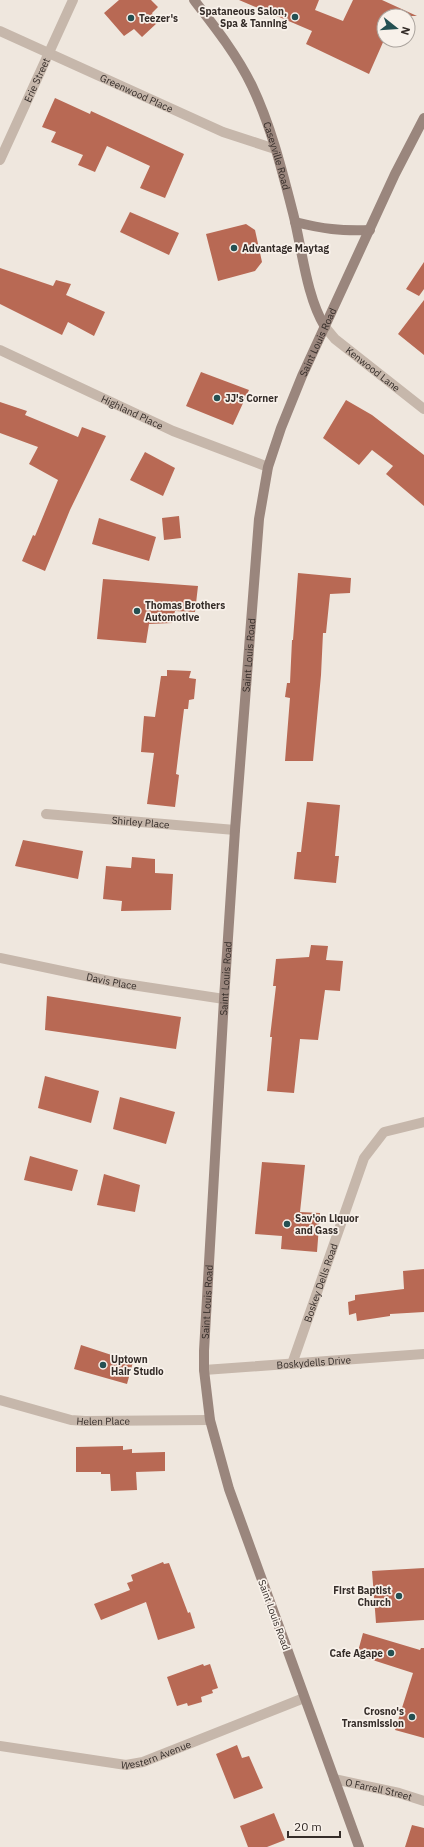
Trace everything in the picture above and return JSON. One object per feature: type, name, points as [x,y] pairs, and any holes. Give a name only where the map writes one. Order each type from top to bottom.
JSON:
[{"type":"street","name":"Erie Street","points":[[0,160],[73,0]]},
{"type":"street","name":"Caseyville Road","points":[[194,0],[220,33],[251,85],[275,149],[295,222],[314,305],[325,327]]},
{"type":"street","name":"Greenwood Place","points":[[0,31],[223,132],[275,149]]},
{"type":"street","name":"Saint Louis Road","points":[[359,1847],[229,1489],[210,1420],[204,1370],[209,1250],[224,999],[259,519],[268,466],[291,403],[325,327],[395,174],[424,118]]},
{"type":"street","points":[[295,222],[332,230],[370,230]]},
{"type":"street","name":"Kenwood Lane","points":[[325,327],[335,339],[424,409]]},
{"type":"street","name":"Highland Place","points":[[0,350],[173,431],[268,466]]},
{"type":"street","name":"Shirley Place","points":[[46,814],[236,830]]},
{"type":"street","name":"Davis Place","points":[[0,958],[119,983],[224,999]]},
{"type":"street","name":"Boskey Dells Road","points":[[292,1364],[364,1158],[384,1132],[424,1122]]},
{"type":"street","name":"Boskydells Drive","points":[[204,1370],[424,1354]]},
{"type":"street","name":"Helen Place","points":[[0,1400],[71,1420],[210,1420]]},
{"type":"street","name":"Western Avenue","points":[[0,1746],[126,1765],[143,1762],[304,1698]]},
{"type":"street","name":"O Farrell Street","points":[[334,1779],[350,1781],[424,1801]]},
{"type":"building","name":"Teezer's","points":[[119,0],[151,0],[158,7],[152,13],[157,23],[142,37],[134,29],[124,36],[104,13]]},
{"type":"building","points":[[239,0],[319,0],[315,10],[343,21],[353,0],[382,0],[400,8],[376,8],[376,48],[380,48],[369,74],[306,44],[312,31]]},
{"type":"building","points":[[55,98],[90,114],[91,111],[184,154],[165,198],[140,188],[150,166],[107,146],[95,172],[78,165],[83,155],[51,142],[56,132],[42,127]]},
{"type":"building","points":[[130,212],[179,233],[169,255],[120,232]]},
{"type":"building","name":"Advantage Maytag","points":[[246,224],[255,230],[262,262],[255,271],[218,281],[206,234]]},
{"type":"building","points":[[424,262],[424,289],[419,296],[406,289]]},
{"type":"building","points":[[0,268],[53,286],[56,280],[71,284],[66,295],[105,312],[94,336],[68,322],[62,335],[0,304]]},
{"type":"building","points":[[424,300],[424,355],[398,334]]},
{"type":"building","name":"JJ's Corner","points":[[201,372],[249,390],[233,425],[186,406]]},
{"type":"building","points":[[346,400],[372,415],[424,455],[424,506],[386,474],[393,466],[372,450],[359,465],[323,438]]},
{"type":"building","points":[[0,402],[27,411],[25,415],[78,437],[82,427],[106,436],[70,510],[45,571],[22,561],[33,535],[35,536],[58,480],[29,464],[38,447],[0,433]]},
{"type":"building","points":[[145,452],[175,468],[163,496],[130,480]]},
{"type":"building","points":[[179,516],[181,538],[164,540],[162,518]]},
{"type":"building","points":[[99,518],[156,537],[149,561],[92,544]]},
{"type":"building","points":[[298,573],[351,578],[350,593],[330,594],[326,633],[323,633],[321,675],[313,761],[285,761],[290,698],[285,697],[287,683],[290,683]]},
{"type":"building","name":"Thomas Brothers Automotive","points":[[103,579],[198,586],[195,612],[175,611],[172,623],[149,624],[146,643],[97,639]]},
{"type":"building","points":[[167,670],[191,671],[189,678],[196,679],[194,699],[189,700],[188,709],[184,709],[176,774],[179,775],[175,807],[147,804],[154,753],[141,752],[144,716],[155,717],[161,676],[167,676]]},
{"type":"building","points":[[307,802],[340,805],[335,856],[339,856],[336,883],[294,879],[297,852],[301,852]]},
{"type":"building","points":[[23,840],[83,851],[78,879],[15,866]]},
{"type":"building","points":[[132,857],[155,859],[155,873],[173,874],[171,910],[121,911],[122,901],[103,899],[106,866],[131,868]]},
{"type":"building","points":[[311,945],[328,946],[326,960],[343,961],[340,991],[325,990],[318,1040],[300,1039],[294,1093],[267,1091],[272,1037],[270,1037],[276,986],[273,986],[276,959],[309,957]]},
{"type":"building","points":[[47,996],[181,1017],[176,1049],[45,1030]]},
{"type":"building","points":[[45,1076],[99,1091],[91,1123],[38,1108]]},
{"type":"building","points":[[120,1097],[175,1112],[166,1144],[113,1129]]},
{"type":"building","points":[[30,1156],[78,1170],[72,1191],[24,1180]]},
{"type":"building","points":[[262,1162],[305,1165],[300,1212],[320,1213],[317,1252],[281,1249],[282,1236],[255,1234]]},
{"type":"building","points":[[104,1174],[140,1185],[135,1212],[97,1205]]},
{"type":"building","points":[[424,1269],[424,1312],[390,1314],[390,1316],[357,1321],[356,1313],[349,1315],[348,1302],[355,1300],[355,1295],[404,1289],[403,1271]]},
{"type":"building","name":"Uptown Hair Studio","points":[[81,1345],[133,1362],[127,1384],[74,1369]]},
{"type":"building","points":[[123,1446],[123,1450],[132,1449],[132,1453],[165,1452],[165,1471],[136,1472],[137,1490],[111,1491],[110,1474],[101,1474],[101,1472],[76,1472],[76,1447]]},
{"type":"building","points":[[163,1562],[164,1564],[169,1563],[188,1613],[190,1612],[195,1628],[158,1640],[146,1602],[101,1620],[94,1604],[130,1590],[127,1583],[133,1581],[131,1575]]},
{"type":"building","name":"First Baptist Church","points":[[424,1568],[424,1620],[376,1623],[372,1571]]},
{"type":"building","points":[[363,1633],[420,1650],[421,1648],[424,1648],[424,1738],[395,1730],[413,1673],[357,1655]]},
{"type":"building","points":[[203,1664],[204,1666],[210,1664],[218,1688],[212,1690],[213,1693],[201,1697],[202,1702],[188,1706],[187,1703],[177,1706],[167,1677]]},
{"type":"building","points":[[237,1745],[242,1758],[249,1756],[263,1788],[234,1799],[216,1754]]},
{"type":"building","points":[[274,1813],[285,1840],[267,1847],[248,1847],[240,1826]]},
{"type":"building","points":[[412,1825],[424,1828],[424,1847],[405,1847]]},
{"type":"place","name":"Spataneous Salon, Spa & Tanning","points":[[295,17]]},
{"type":"place","name":"Teezer's","points":[[131,18]]},
{"type":"place","name":"Advantage Maytag","points":[[234,248]]},
{"type":"place","name":"JJ's Corner","points":[[217,398]]},
{"type":"place","name":"Thomas Brothers Automotive","points":[[137,611]]},
{"type":"place","name":"Sav'on Liquor and Gass","points":[[287,1224]]},
{"type":"place","name":"Uptown Hair Studio","points":[[103,1365]]},
{"type":"place","name":"First Baptist Church","points":[[399,1596]]},
{"type":"place","name":"Cafe Agape","points":[[391,1653]]},
{"type":"place","name":"Crosno's Transmission","points":[[412,1717]]}]
